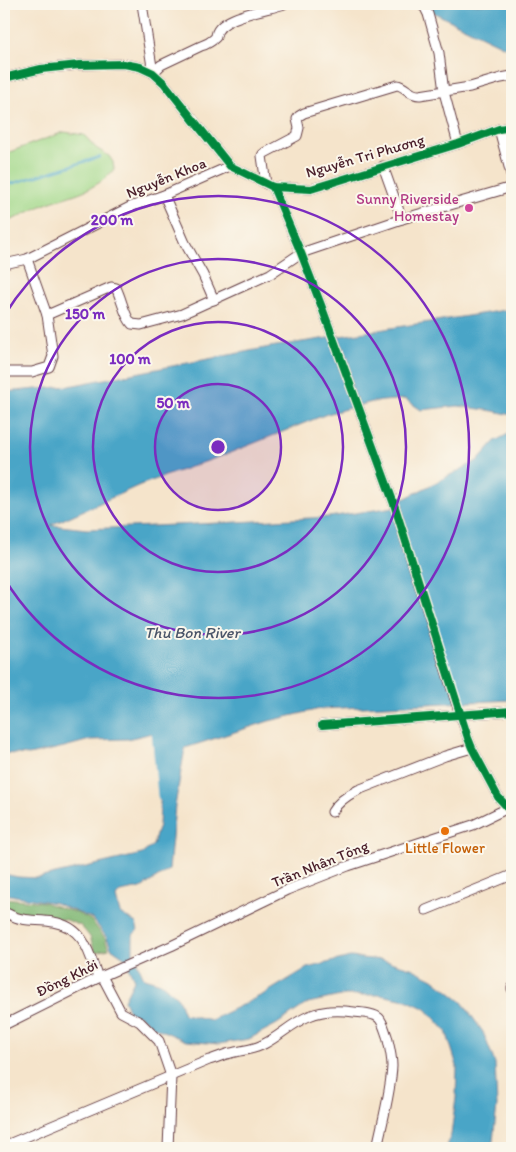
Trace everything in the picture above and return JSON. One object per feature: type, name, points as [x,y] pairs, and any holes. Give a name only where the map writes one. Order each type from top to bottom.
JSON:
[{"type":"street","points":[[142,4],[154,73]]},
{"type":"street","points":[[254,12],[263,4]]},
{"type":"street","points":[[154,73],[161,65],[211,42],[216,37],[219,28],[237,18],[284,4]]},
{"type":"street","points":[[420,4],[428,14],[439,53],[444,92],[458,144]]},
{"type":"street","points":[[4,78],[41,69],[124,64],[140,67],[154,73]]},
{"type":"street","name":"Nguyễn Tri Phương","points":[[154,73],[230,166],[270,186],[311,189],[458,144],[499,129],[512,127]]},
{"type":"street","points":[[444,92],[512,76]]},
{"type":"street","name":"Trần Nhân Tông","points":[[116,970],[287,890],[326,874],[473,825],[511,809],[498,797],[468,738],[394,504],[302,253],[270,186],[262,156],[297,136],[299,128],[297,119],[304,112],[396,85],[401,86],[416,96],[444,92]]},
{"type":"street","points":[[499,129],[512,178]]},
{"type":"street","name":"Nguyễn Khoa","points":[[4,264],[27,259],[130,207],[164,195],[230,166]]},
{"type":"street","points":[[383,166],[402,219]]},
{"type":"street","points":[[48,315],[111,287],[116,288],[132,324],[136,325],[162,320],[182,314],[270,274],[302,253],[402,219],[512,187]]},
{"type":"street","points":[[164,195],[185,244],[203,275],[214,300]]},
{"type":"street","points":[[4,372],[32,372],[48,366],[53,356],[48,315],[27,259]]},
{"type":"street","points":[[322,725],[512,711]]},
{"type":"street","points":[[332,812],[345,797],[358,790],[445,756],[472,748]]},
{"type":"street","points":[[426,910],[512,875]]},
{"type":"street","points":[[4,912],[20,919],[54,922],[68,926],[76,932],[82,938],[100,977],[120,1012],[140,1022],[159,1041],[171,1076],[168,1148]]},
{"type":"street","name":"Đồng Khởi","points":[[4,1025],[116,970]]},
{"type":"street","points":[[4,1146],[228,1053],[262,1045],[310,1015],[334,1010],[351,1011],[379,1018],[390,1047],[392,1064],[390,1082],[377,1148]]},
{"type":"green space","points":[[64,132],[84,135],[96,148],[109,156],[113,162],[114,169],[108,176],[92,187],[48,203],[12,220],[8,219],[4,213],[4,154]]},
{"type":"green space","points":[[4,898],[43,902],[77,913],[91,920],[105,938],[109,949],[95,952],[90,937],[81,926],[67,920],[4,909]]},
{"type":"water","points":[[416,4],[512,4],[512,50],[511,50]]},
{"type":"water","name":"Thu Bon River","points":[[512,309],[512,415],[458,406],[421,410],[405,399],[372,402],[327,414],[227,454],[140,485],[51,525],[87,529],[219,523],[329,517],[394,507],[394,504],[477,461],[495,441],[512,432],[512,700],[320,709],[269,721],[185,748],[175,806],[169,870],[141,888],[120,892],[116,897],[120,913],[136,923],[138,930],[133,935],[133,953],[144,978],[161,983],[178,998],[184,1014],[211,1020],[264,994],[307,968],[350,957],[383,960],[411,968],[433,979],[462,1002],[483,1032],[495,1063],[497,1106],[491,1148],[446,1148],[451,1134],[456,1098],[457,1066],[446,1031],[426,1009],[406,1000],[380,995],[345,995],[308,1003],[277,1024],[249,1039],[219,1044],[186,1041],[154,1027],[140,1016],[130,1014],[124,1000],[134,980],[124,957],[111,948],[107,938],[91,918],[55,903],[4,894],[4,874],[38,878],[142,854],[153,845],[159,825],[161,785],[168,756],[166,746],[153,733],[127,739],[90,740],[29,755],[4,753],[4,392],[69,386],[270,347]]},
{"type":"waterway","points":[[4,186],[100,157]]},
{"type":"waterway","points":[[158,721],[165,795]]},
{"type":"cycle path","points":[[4,78],[41,69],[79,65],[124,64],[140,67],[153,73],[164,83],[230,166],[273,187],[311,189],[458,144],[499,129],[512,127]]},
{"type":"cycle path","points":[[273,187],[321,305],[394,504],[468,738],[498,797],[512,812]]},
{"type":"cycle path","points":[[322,725],[512,711]]},
{"type":"place","name":"Sunny Riverside Homestay","points":[[469,208]]},
{"type":"place","name":"Little Flower","points":[[445,831]]}]
